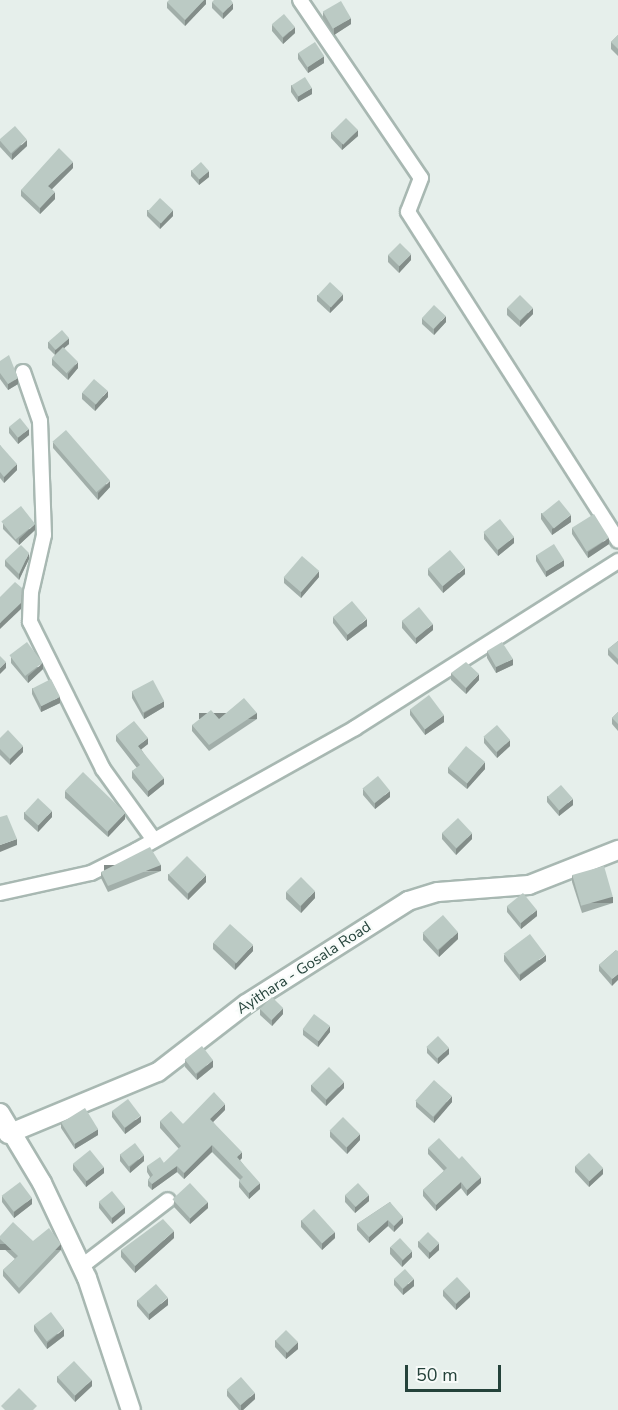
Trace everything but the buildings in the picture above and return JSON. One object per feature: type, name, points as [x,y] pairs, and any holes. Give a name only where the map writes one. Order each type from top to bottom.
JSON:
[{"type":"main road","name":"Ayithara - Gosala Road","points":[[8,1134],[158,1072],[246,1004],[408,901],[438,892],[529,885],[618,850]]},
{"type":"main road","points":[[0,1113],[8,1134],[42,1183],[82,1266],[131,1410]]},
{"type":"street","points":[[300,0],[421,178],[408,212],[618,541]]},
{"type":"street","points":[[23,372],[40,421],[44,535],[31,592],[30,622],[103,769],[154,840]]},
{"type":"street","points":[[0,893],[91,873],[154,840],[355,728],[618,561]]},
{"type":"street","points":[[82,1266],[168,1200]]}]
